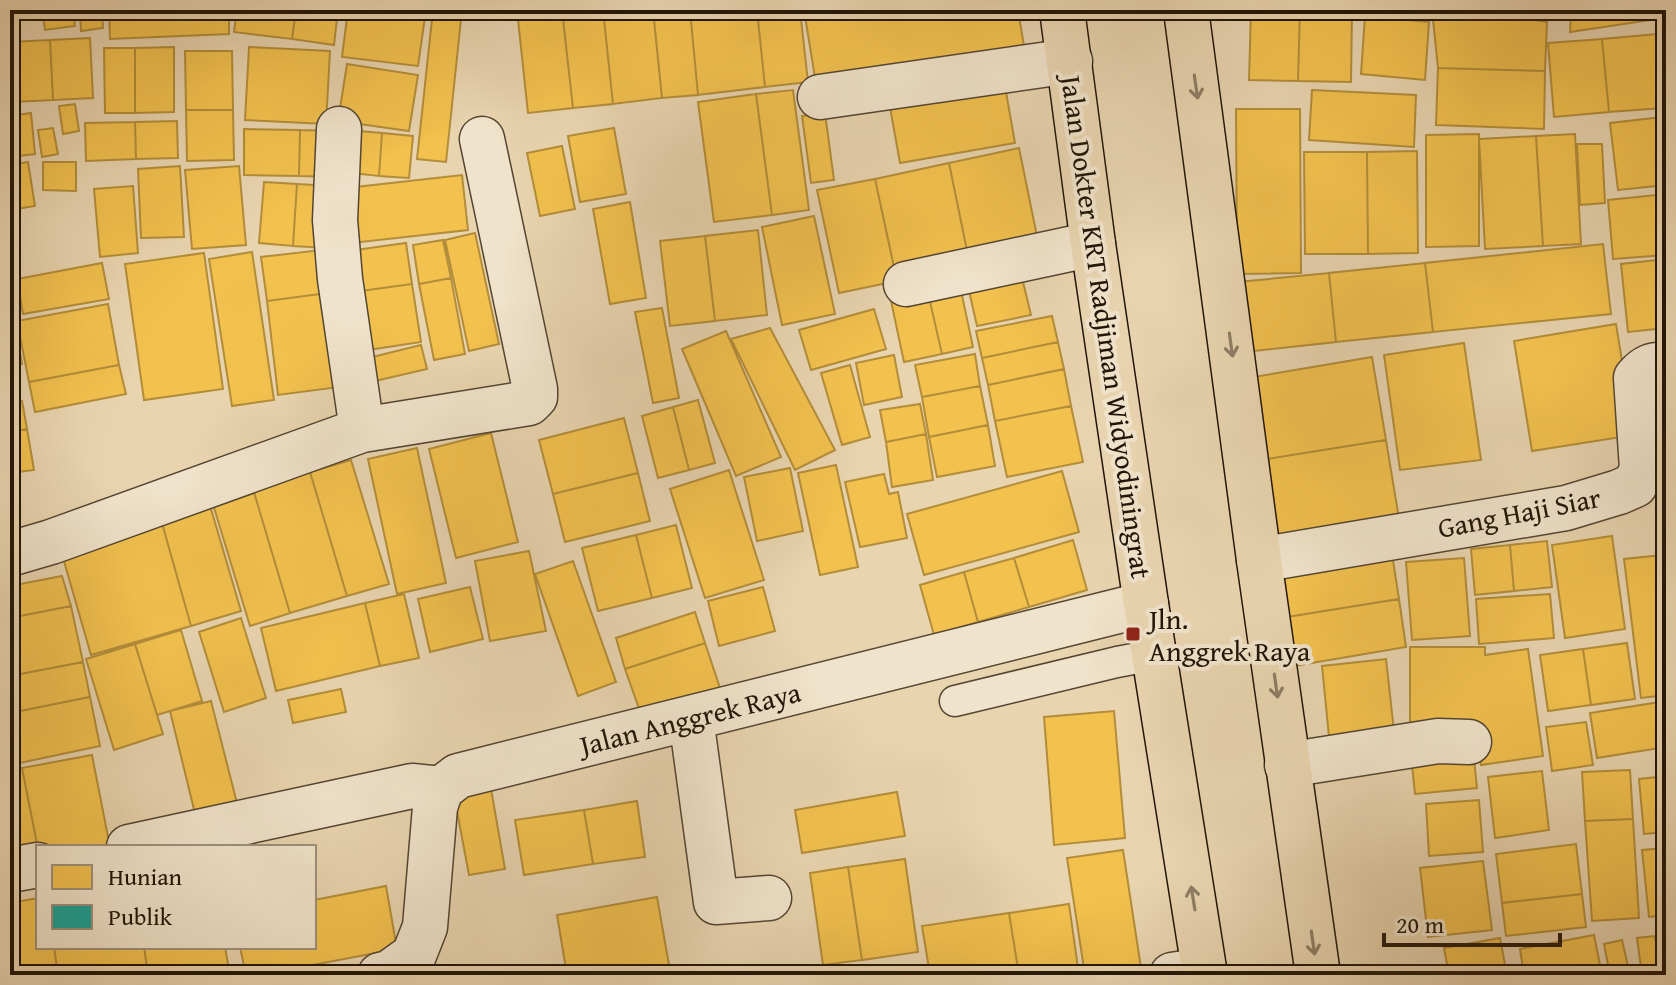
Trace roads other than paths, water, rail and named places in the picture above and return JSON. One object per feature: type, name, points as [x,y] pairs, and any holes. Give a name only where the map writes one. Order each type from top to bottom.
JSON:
[{"type":"main road","name":"Jalan Dokter KRT Radjiman Widyodiningrat","points":[[1062,10],[1154,655],[1194,973]]},
{"type":"main road","points":[[1186,10],[1318,975]]},
{"type":"street","points":[[820,97],[1070,61]]},
{"type":"street","points":[[339,129],[335,197],[337,249],[362,430]]},
{"type":"street","points":[[10,554],[362,430],[529,403],[535,397],[482,139]]},
{"type":"street","points":[[906,284],[1093,244]]},
{"type":"street","name":"Gang Haji Siar","points":[[1259,560],[1566,508],[1635,485],[1642,469],[1636,378],[1643,369],[1655,364],[1666,365]]},
{"type":"street","name":"Jalan Anggrek Raya","points":[[441,789],[458,776],[1146,604]]},
{"type":"street","points":[[691,718],[716,902],[769,898]]},
{"type":"street","points":[[1287,765],[1438,741],[1469,742]]},
{"type":"street","points":[[138,845],[412,786],[441,789],[435,807],[425,927],[414,955],[389,973],[380,975]]},
{"type":"street","points":[[10,870],[36,865]]},
{"type":"lane","points":[[955,701],[1154,655]]},
{"type":"place","name":"Jln. Anggrek Raya","points":[[1133,634]]}]
